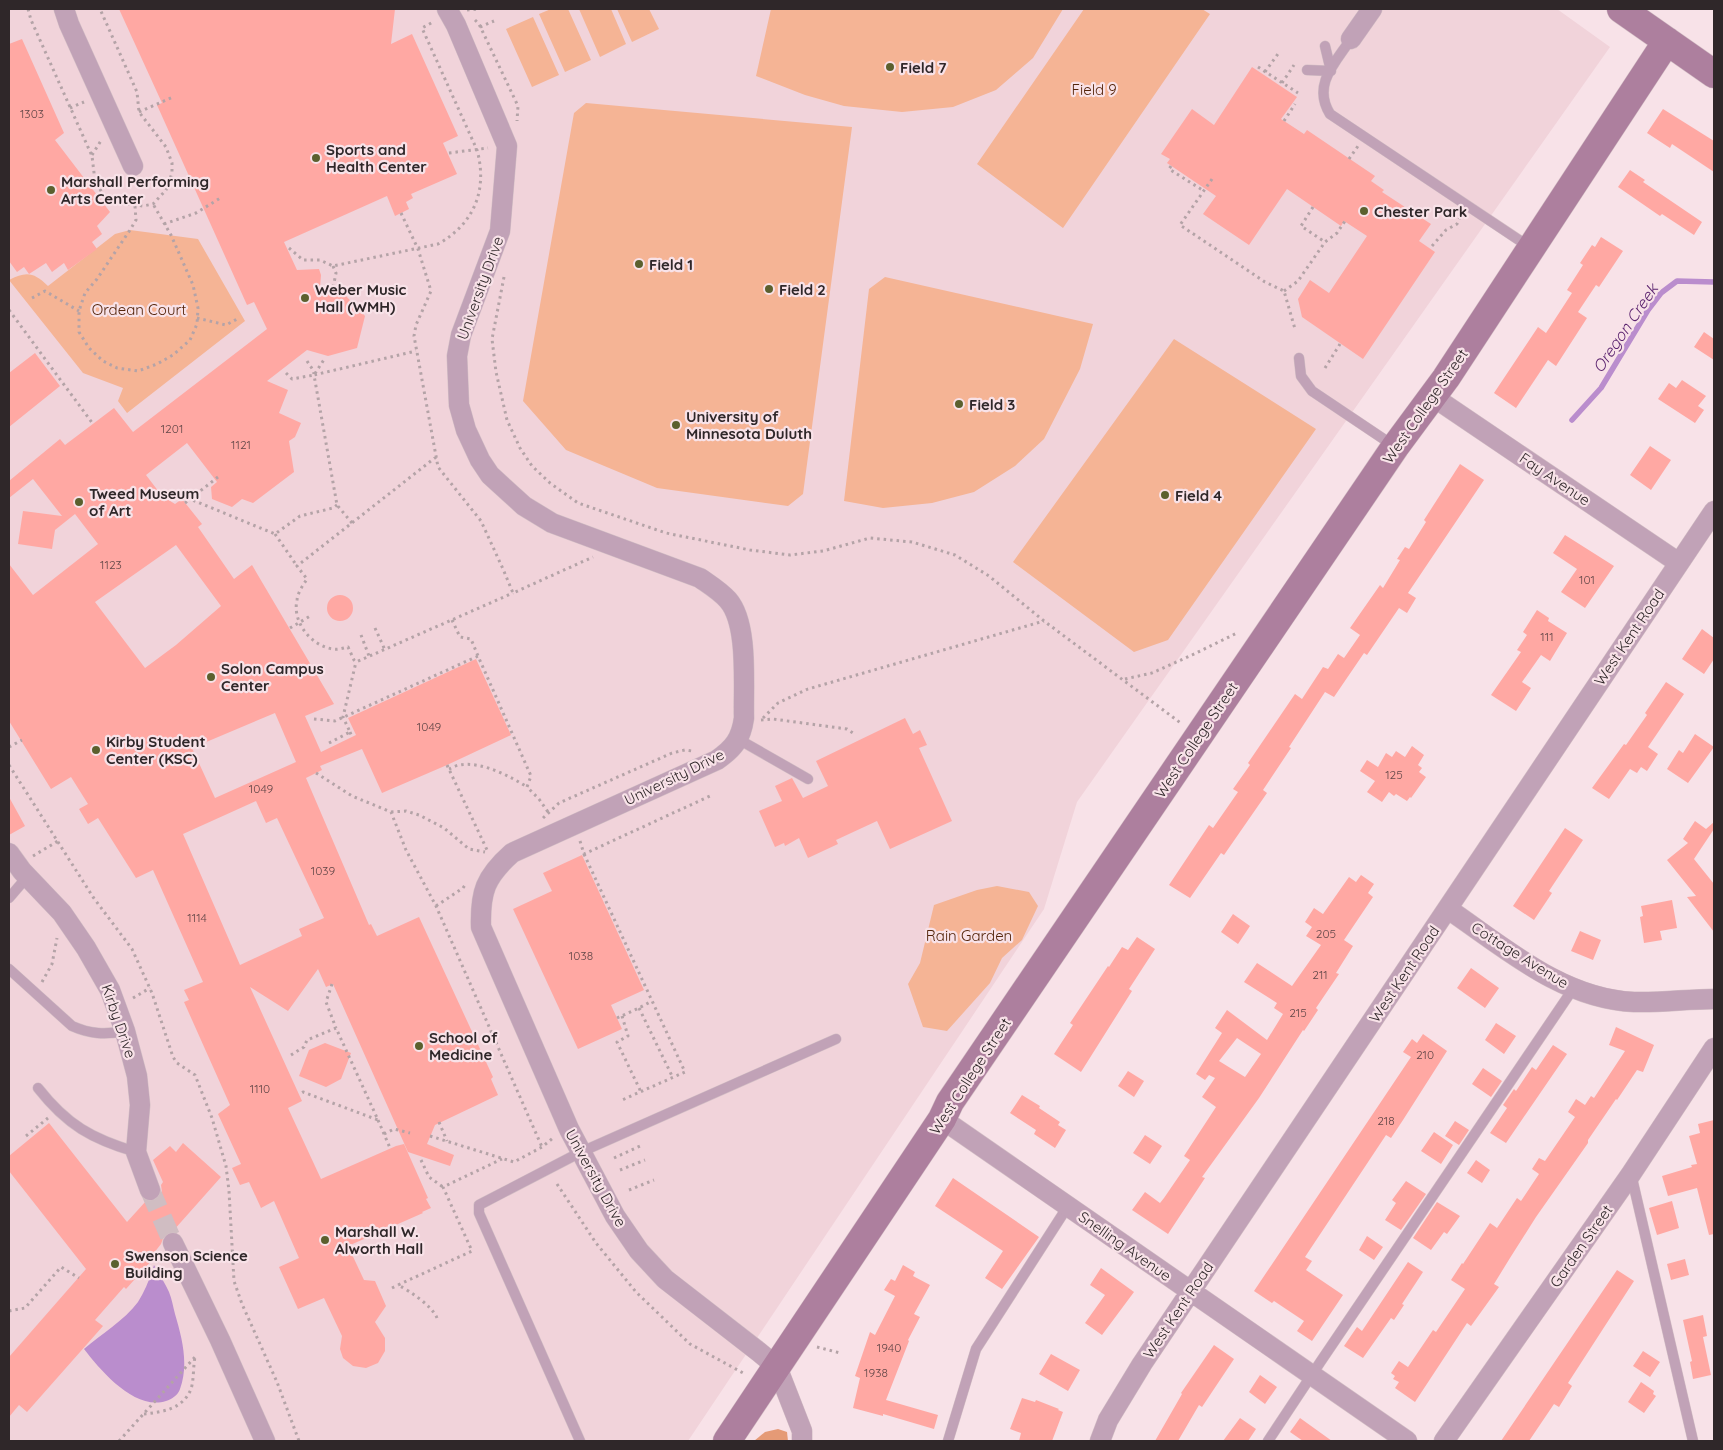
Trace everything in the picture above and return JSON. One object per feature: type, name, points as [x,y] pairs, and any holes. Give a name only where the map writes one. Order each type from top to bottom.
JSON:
[{"type":"street","points":[[64,9],[133,166]]},
{"type":"street","points":[[1351,39],[1372,9]]},
{"type":"street","points":[[1621,9],[1714,74]]},
{"type":"street","name":"University Drive","points":[[448,13],[456,25],[514,145],[500,231],[461,335],[457,356],[459,405],[466,430],[480,460],[490,475],[524,506],[552,524],[700,578],[715,588],[728,600],[737,614],[743,640],[744,718],[742,730],[730,750],[717,760],[512,853],[498,866],[485,888],[480,906],[481,928],[569,1129],[615,1216],[639,1251],[665,1279],[777,1367]]},
{"type":"street","name":"West College Street","points":[[727,1441],[942,1119],[950,1102],[1395,447],[1532,249],[1667,41]]},
{"type":"street","name":"Fay Avenue","points":[[1432,396],[1678,563]]},
{"type":"street","name":"West Kent Road","points":[[1100,1441],[1108,1420],[1142,1364],[1714,511]]},
{"type":"street","name":"Kirby Drive","points":[[9,852],[28,868],[62,913],[86,948],[110,990],[125,1031],[137,1076],[140,1105],[136,1152],[150,1190]]},
{"type":"street","name":"Cottage Avenue","points":[[1448,909],[1537,970],[1573,989],[1601,997],[1633,1002],[1714,999]]},
{"type":"street","name":"Garden Street","points":[[1444,1441],[1630,1174],[1714,1048]]},
{"type":"street","name":"Snelling Avenue","points":[[942,1119],[1191,1291],[1310,1376],[1407,1441]]},
{"type":"street","points":[[173,1243],[220,1340],[265,1441]]},
{"type":"street","points":[[777,1367],[802,1431],[802,1441]]},
{"type":"lane","points":[[1351,39],[1323,84],[1322,97],[1330,114],[1532,249]]},
{"type":"lane","points":[[1325,46],[1330,71]]},
{"type":"lane","points":[[1307,70],[1330,71]]},
{"type":"lane","points":[[1299,358],[1301,376],[1312,390],[1395,447]]},
{"type":"lane","points":[[738,739],[808,778]]},
{"type":"lane","points":[[9,898],[28,868]]},
{"type":"lane","points":[[9,969],[72,1026],[99,1034],[125,1031]]},
{"type":"lane","points":[[1268,1441],[1310,1376],[1573,989]]},
{"type":"lane","points":[[580,1441],[479,1210],[481,1203],[581,1152],[836,1039]]},
{"type":"lane","points":[[38,1088],[57,1111],[88,1134],[112,1145],[136,1152]]},
{"type":"lane","points":[[1630,1174],[1693,1441]]},
{"type":"lane","points":[[948,1441],[976,1349],[1068,1206]]},
{"type":"path","points":[[28,9],[31,20],[92,156],[95,181],[104,194],[117,203],[135,206],[153,204],[170,183],[172,164],[166,147],[138,112],[136,92],[100,9]]},
{"type":"path","points":[[289,248],[303,260],[320,260],[333,266],[438,244],[449,238],[463,226],[474,209],[481,186],[480,161],[477,150],[422,28],[448,13],[467,14]]},
{"type":"path","points":[[449,153],[514,145],[518,106],[480,27],[472,18]]},
{"type":"path","points":[[480,27],[494,21]]},
{"type":"path","points":[[1265,72],[1280,51]]},
{"type":"path","points":[[1282,83],[1296,62]]},
{"type":"path","points":[[1258,67],[1288,89],[1298,93]]},
{"type":"path","points":[[138,112],[173,96]]},
{"type":"path","points":[[1284,120],[1295,104]]},
{"type":"path","points":[[1349,158],[1358,146]]},
{"type":"path","points":[[1172,166],[1170,169],[1183,175],[1204,191]]},
{"type":"path","points":[[1212,179],[1180,225],[1265,282],[1284,291],[1295,330]]},
{"type":"path","points":[[164,224],[196,213],[222,197]]},
{"type":"path","points":[[135,206],[136,220],[85,293],[78,311],[79,332],[89,348],[103,361],[117,368],[138,371],[158,364],[173,355],[190,340],[197,324],[198,308],[193,285],[153,204]]},
{"type":"path","points":[[1313,207],[1301,226],[1325,242]]},
{"type":"path","points":[[1432,246],[1446,230],[1457,224],[1462,215]]},
{"type":"path","points":[[1284,291],[1298,281],[1325,242],[1337,233],[1346,222]]},
{"type":"path","points":[[333,266],[336,273],[333,288]]},
{"type":"path","points":[[505,270],[492,339],[496,372],[507,420],[520,448],[532,466],[550,483],[578,503],[666,533],[750,550],[790,555],[823,551],[870,538],[912,542],[955,556],[989,576],[1044,621],[1199,736]]},
{"type":"path","points":[[32,298],[45,291],[78,311]]},
{"type":"path","points":[[9,310],[93,424]]},
{"type":"path","points":[[197,318],[226,325],[239,318]]},
{"type":"path","points":[[1325,368],[1340,344]]},
{"type":"path","points":[[286,373],[292,379],[416,351]]},
{"type":"path","points":[[314,375],[325,358]]},
{"type":"path","points":[[306,361],[313,370],[337,505],[352,523]]},
{"type":"path","points":[[297,566],[436,457]]},
{"type":"path","points":[[185,503],[218,477]]},
{"type":"path","points":[[190,499],[274,534],[307,579],[297,598],[296,605],[300,622],[314,642],[332,649],[348,647],[356,662],[343,717],[352,737]]},
{"type":"path","points":[[274,534],[300,516],[333,508],[337,505]]},
{"type":"path","points":[[616,525],[619,517]]},
{"type":"path","points":[[356,662],[513,593]]},
{"type":"path","points":[[290,628],[312,616]]},
{"type":"path","points":[[452,620],[460,637],[471,639],[531,776],[527,787]]},
{"type":"path","points":[[853,733],[847,729],[773,719],[761,720],[778,703],[808,689],[1044,621]]},
{"type":"path","points":[[375,628],[385,650]]},
{"type":"path","points":[[1124,679],[1152,673],[1236,633]]},
{"type":"path","points":[[360,635],[369,656]]},
{"type":"path","points":[[314,719],[335,721],[478,656]]},
{"type":"path","points":[[329,744],[350,732]]},
{"type":"path","points":[[9,747],[22,740]]},
{"type":"path","points":[[316,773],[352,796],[391,812],[406,811],[419,814],[444,828],[469,849],[485,851],[448,767],[459,764],[502,773],[527,787],[548,812]]},
{"type":"path","points":[[9,765],[93,897],[132,949],[150,988],[172,1057],[177,1063],[195,1075],[212,1118],[226,1166],[232,1225],[234,1281],[245,1312],[277,1382],[299,1441]]},
{"type":"path","points":[[584,854],[710,796]]},
{"type":"path","points":[[391,812],[406,850],[436,906],[542,1147]]},
{"type":"path","points":[[579,839],[584,854],[685,1072],[622,1100]]},
{"type":"path","points":[[28,868],[58,841]]},
{"type":"path","points":[[89,901],[93,897]]},
{"type":"path","points":[[42,982],[52,964],[59,932]]},
{"type":"path","points":[[332,984],[326,1002],[390,1148]]},
{"type":"path","points":[[142,991],[150,988]]},
{"type":"path","points":[[617,1018],[640,1008],[652,1000]]},
{"type":"path","points":[[640,1008],[673,1078]]},
{"type":"path","points":[[622,1016],[628,1036],[617,1042],[641,1092]]},
{"type":"path","points":[[291,1055],[304,1047],[307,1040],[336,1028]]},
{"type":"path","points":[[299,1094],[303,1092],[378,1120]]},
{"type":"path","points":[[26,1136],[57,1111]]},
{"type":"path","points":[[439,1122],[447,1141]]},
{"type":"path","points":[[384,1134],[394,1129],[410,1133]]},
{"type":"path","points":[[430,1136],[514,1162],[542,1147],[556,1136]]},
{"type":"path","points":[[614,1158],[640,1146]]},
{"type":"path","points":[[443,1187],[502,1159]]},
{"type":"path","points":[[392,1288],[472,1251],[443,1187],[429,1177],[421,1160]]},
{"type":"path","points":[[620,1170],[645,1160]]},
{"type":"path","points":[[629,1190],[654,1180]]},
{"type":"path","points":[[557,1184],[596,1243],[642,1298],[690,1344],[745,1374]]},
{"type":"path","points":[[9,1311],[25,1308],[61,1267],[79,1278]]},
{"type":"path","points":[[398,1285],[407,1289],[435,1313],[437,1318]]},
{"type":"path","points":[[119,1441],[150,1406],[195,1357],[190,1389],[178,1406],[159,1413],[143,1414]]},
{"type":"shaded area","name":"University of Minnesota Duluth","points":[[9,9],[1557,9],[1610,47],[1077,802],[1044,909],[688,1441],[9,1441]]},
{"type":"shaded area","points":[[154,1265],[171,1297],[182,1342],[184,1370],[183,1380],[178,1393],[166,1401],[154,1403],[131,1395],[120,1387],[109,1378],[84,1349],[133,1309],[143,1293]]},
{"type":"shaded area","points":[[778,1429],[787,1432],[788,1441],[754,1441],[765,1432]]},
{"type":"green space","points":[[551,9],[568,9],[591,60],[565,72],[539,14]]},
{"type":"green space","points":[[579,9],[611,9],[626,44],[600,57]]},
{"type":"green space","points":[[617,9],[649,9],[659,29],[632,42]]},
{"type":"green space","name":"Field 7","points":[[771,9],[1063,9],[1033,58],[996,90],[953,107],[902,112],[844,106],[805,95],[756,76]]},
{"type":"green space","name":"Field 9","points":[[1084,9],[1202,9],[1210,14],[1063,228],[977,164]]},
{"type":"green space","points":[[533,17],[559,75],[532,87],[506,29]]},
{"type":"green space","points":[[586,103],[852,127],[803,494],[788,506],[657,488],[566,450],[523,401],[574,113]]},
{"type":"green space","name":"Ordean Court","points":[[130,230],[198,239],[245,321],[127,413],[118,401],[123,388],[83,373],[9,280],[20,275],[30,274],[48,286],[115,234]]},
{"type":"green space","name":"Field 3","points":[[885,277],[1093,324],[1080,369],[1044,439],[1015,466],[974,492],[932,503],[883,508],[844,501],[869,289]]},
{"type":"green space","name":"Field 4","points":[[1174,339],[1316,429],[1168,640],[1134,652],[1013,562]]},
{"type":"green space","name":"Rain Garden","points":[[997,886],[1029,892],[1038,906],[1022,940],[1002,958],[990,983],[947,1031],[923,1027],[908,984],[920,963],[934,905],[977,890]]},
{"type":"building","points":[[119,9],[395,9],[391,44],[412,34],[458,136],[443,143],[457,174],[411,194],[413,198],[406,202],[409,209],[395,216],[387,196],[284,242],[297,270],[319,269],[321,275],[320,288],[346,296],[365,316],[357,348],[328,356],[307,350],[267,381],[288,390],[279,413],[301,423],[295,437],[289,441],[294,472],[253,503],[242,499],[232,507],[212,499],[211,487],[217,482],[187,443],[146,475],[162,496],[175,504],[182,499],[202,524],[198,527],[234,579],[252,565],[334,704],[305,716],[321,752],[356,735],[348,718],[476,659],[511,735],[382,793],[362,749],[320,766],[322,770],[306,778],[369,925],[371,924],[377,936],[419,917],[493,1077],[491,1079],[498,1095],[435,1125],[427,1144],[454,1155],[450,1166],[408,1152],[333,984],[326,987],[318,969],[288,1011],[250,987],[302,1101],[288,1108],[321,1179],[404,1144],[428,1198],[426,1199],[431,1208],[423,1213],[348,1246],[364,1280],[375,1281],[386,1306],[375,1322],[385,1338],[385,1351],[378,1363],[366,1368],[353,1366],[343,1358],[340,1349],[342,1336],[324,1298],[298,1309],[279,1267],[299,1258],[274,1201],[261,1208],[249,1182],[240,1185],[232,1168],[241,1164],[218,1114],[230,1105],[184,1002],[189,1000],[184,990],[203,982],[153,870],[136,878],[98,818],[88,824],[79,809],[88,804],[71,777],[51,789],[9,721],[9,564],[33,595],[98,544],[75,514],[55,530],[52,549],[18,544],[23,511],[62,516],[33,479],[9,498],[9,481],[60,439],[65,445],[114,408],[133,432],[267,329],[254,302],[247,305],[157,105],[162,103]],"holes":[[[176,545],[221,606],[176,645],[145,668],[95,602]],[[275,713],[296,762],[215,798],[192,748]],[[256,801],[266,823],[277,818],[324,918],[299,929],[302,936],[240,965],[183,834]]]},
{"type":"building","name":"Marshall Performing Arts Center","points":[[22,39],[64,133],[55,140],[110,212],[97,226],[102,234],[92,242],[97,249],[68,270],[64,263],[52,272],[46,263],[29,274],[24,267],[17,272],[9,261],[9,44]]},
{"type":"building","name":"Chester Park","points":[[1252,67],[1297,97],[1281,119],[1304,134],[1307,130],[1375,176],[1371,181],[1384,190],[1382,192],[1431,224],[1419,241],[1435,252],[1363,359],[1302,317],[1298,299],[1310,280],[1329,293],[1367,236],[1344,221],[1341,226],[1287,189],[1249,245],[1203,214],[1216,196],[1167,163],[1170,159],[1161,154],[1192,109],[1214,125]]},
{"type":"building","points":[[1663,109],[1714,141],[1714,172],[1672,144],[1670,148],[1647,133]]},
{"type":"building","points":[[1630,170],[1645,180],[1643,182],[1702,222],[1694,235],[1662,214],[1660,216],[1618,187]]},
{"type":"building","points":[[1601,237],[1623,251],[1599,287],[1596,285],[1578,312],[1587,318],[1556,366],[1548,360],[1516,408],[1494,393],[1538,327],[1546,333],[1572,293],[1567,290],[1583,265],[1580,263],[1592,245],[1595,247]]},
{"type":"building","points":[[1704,332],[1714,339],[1714,360],[1694,347]]},
{"type":"building","points":[[35,353],[60,386],[9,427],[9,373]]},
{"type":"building","points":[[1682,380],[1706,396],[1698,406],[1704,410],[1695,423],[1658,399],[1669,383],[1676,388]]},
{"type":"building","points":[[1650,446],[1671,460],[1651,490],[1630,475]]},
{"type":"building","points":[[1460,464],[1484,480],[1408,593],[1416,598],[1407,613],[1399,608],[1367,655],[1364,653],[1334,697],[1325,692],[1263,790],[1267,793],[1224,855],[1221,853],[1190,898],[1169,885],[1209,825],[1213,828],[1238,792],[1233,789],[1250,765],[1248,763],[1295,694],[1302,699],[1323,667],[1328,669],[1338,654],[1344,658],[1360,635],[1350,628],[1380,585],[1383,588],[1400,560],[1397,559],[1405,547],[1409,549],[1426,522],[1424,520]]},
{"type":"building","points":[[1565,535],[1614,566],[1585,608],[1561,592],[1577,569],[1553,553]]},
{"type":"building","points":[[340,595],[349,599],[353,608],[349,617],[340,621],[331,617],[327,608],[331,599]]},
{"type":"building","points":[[1537,610],[1549,618],[1548,621],[1567,633],[1550,661],[1541,655],[1522,682],[1531,688],[1516,711],[1491,695],[1521,652],[1517,650],[1527,635],[1523,632]]},
{"type":"building","points":[[1702,629],[1714,638],[1714,659],[1704,674],[1682,659]]},
{"type":"building","points":[[1666,682],[1684,694],[1648,747],[1658,754],[1647,771],[1641,767],[1637,773],[1630,769],[1609,799],[1592,788],[1647,715],[1645,713]]},
{"type":"building","points":[[905,718],[913,734],[920,730],[927,745],[919,748],[952,821],[890,849],[877,821],[836,840],[838,844],[808,858],[799,838],[785,846],[784,843],[775,847],[759,811],[782,801],[775,786],[792,778],[803,798],[828,786],[816,761]]},
{"type":"building","points":[[1695,734],[1714,747],[1688,783],[1667,769],[1679,750],[1683,753]]},
{"type":"building","points":[[1412,746],[1424,755],[1418,765],[1422,768],[1419,772],[1426,777],[1411,798],[1407,801],[1389,792],[1382,802],[1367,792],[1375,781],[1360,771],[1367,760],[1378,767],[1386,753],[1392,757],[1396,751],[1405,757]]},
{"type":"building","points":[[9,797],[25,826],[9,835]]},
{"type":"building","points":[[1695,821],[1706,829],[1714,822],[1714,829],[1694,859],[1714,884],[1714,932],[1687,897],[1696,896],[1667,860],[1688,843],[1683,839]]},
{"type":"building","points":[[1565,828],[1583,840],[1549,891],[1552,893],[1534,920],[1513,906]]},
{"type":"building","points":[[582,855],[644,990],[611,1005],[622,1029],[578,1049],[513,909],[552,891],[543,873]]},
{"type":"building","points":[[1361,875],[1374,884],[1368,893],[1373,897],[1344,940],[1353,946],[1336,973],[1339,974],[1316,1008],[1318,1010],[1259,1098],[1202,1177],[1205,1178],[1168,1234],[1132,1210],[1145,1192],[1160,1203],[1190,1160],[1184,1156],[1216,1107],[1202,1097],[1215,1078],[1209,1075],[1205,1080],[1196,1074],[1222,1033],[1215,1028],[1227,1010],[1267,1040],[1283,1014],[1274,1008],[1277,1003],[1244,982],[1257,963],[1292,986],[1321,945],[1306,936],[1312,927],[1305,922],[1314,908],[1323,914],[1349,877],[1356,882]],"holes":[[[1237,1038],[1261,1054],[1245,1077],[1219,1061]]]},
{"type":"building","points":[[1672,900],[1677,928],[1660,931],[1662,940],[1644,943],[1640,917],[1643,916],[1641,906]]},
{"type":"building","points":[[1233,914],[1250,926],[1238,944],[1221,932]]},
{"type":"building","points":[[1580,931],[1601,940],[1593,960],[1571,951]]},
{"type":"building","points":[[1137,937],[1155,949],[1129,989],[1132,991],[1081,1072],[1054,1054],[1073,1025],[1070,1023],[1108,966],[1122,947],[1128,950]]},
{"type":"building","points":[[1471,968],[1499,988],[1485,1008],[1457,988]]},
{"type":"building","points":[[1496,1023],[1516,1036],[1504,1054],[1485,1040]]},
{"type":"building","points":[[1616,1027],[1654,1045],[1643,1072],[1637,1070],[1616,1099],[1510,1258],[1494,1284],[1499,1287],[1471,1326],[1467,1323],[1415,1402],[1395,1388],[1399,1382],[1393,1379],[1395,1376],[1391,1373],[1399,1361],[1408,1367],[1433,1330],[1436,1332],[1465,1289],[1451,1280],[1462,1263],[1490,1223],[1497,1228],[1517,1198],[1521,1201],[1539,1174],[1532,1169],[1539,1158],[1545,1161],[1575,1117],[1568,1112],[1576,1099],[1585,1105],[1591,1096],[1594,1098],[1625,1051],[1609,1045]]},
{"type":"building","points":[[1423,1034],[1447,1051],[1391,1138],[1386,1135],[1305,1257],[1312,1261],[1306,1270],[1343,1295],[1312,1341],[1297,1331],[1304,1321],[1274,1301],[1272,1303],[1254,1291],[1411,1057],[1403,1052],[1412,1039],[1417,1043]]},
{"type":"building","points":[[325,1043],[351,1053],[341,1079],[326,1087],[299,1076],[309,1050]]},
{"type":"building","points":[[1553,1045],[1567,1054],[1506,1143],[1490,1133],[1507,1108],[1503,1105],[1514,1089],[1516,1091],[1532,1067],[1536,1070]]},
{"type":"building","points":[[1483,1068],[1502,1081],[1491,1097],[1472,1084]]},
{"type":"building","points":[[1128,1071],[1144,1081],[1134,1097],[1118,1086]]},
{"type":"building","points":[[1022,1095],[1040,1106],[1039,1108],[1060,1122],[1058,1125],[1066,1130],[1055,1148],[1034,1134],[1036,1130],[1010,1113]]},
{"type":"building","points":[[1714,1120],[1714,1234],[1709,1235],[1697,1188],[1668,1196],[1662,1176],[1697,1164],[1689,1136],[1700,1133],[1698,1124]]},
{"type":"building","points":[[1455,1121],[1469,1130],[1459,1145],[1445,1136]]},
{"type":"building","name":"Swenson Science Building","points":[[49,1123],[127,1222],[146,1201],[154,1201],[162,1192],[161,1185],[163,1182],[153,1160],[170,1146],[176,1152],[183,1143],[221,1177],[173,1231],[164,1236],[161,1244],[150,1258],[152,1260],[126,1289],[124,1287],[95,1320],[103,1326],[27,1412],[19,1405],[9,1417],[9,1357],[86,1269],[9,1171],[9,1156]]},
{"type":"building","points":[[1434,1132],[1453,1145],[1441,1164],[1421,1151]]},
{"type":"building","points":[[1145,1135],[1162,1146],[1150,1164],[1133,1153]]},
{"type":"building","points":[[1476,1160],[1490,1170],[1482,1183],[1467,1173]]},
{"type":"building","points":[[953,1178],[1039,1237],[1002,1289],[985,1278],[1003,1251],[935,1206]]},
{"type":"building","points":[[1406,1181],[1426,1194],[1401,1230],[1385,1220],[1396,1203],[1392,1200]]},
{"type":"building","points":[[1672,1201],[1679,1228],[1657,1235],[1649,1208]]},
{"type":"building","points":[[1437,1202],[1460,1216],[1447,1234],[1444,1232],[1431,1250],[1413,1238]]},
{"type":"building","points":[[1367,1236],[1383,1247],[1374,1260],[1359,1250]]},
{"type":"building","points":[[1685,1259],[1689,1275],[1671,1280],[1667,1264]]},
{"type":"building","points":[[1408,1262],[1423,1272],[1394,1320],[1391,1318],[1363,1358],[1344,1346],[1357,1327],[1362,1331]]},
{"type":"building","points":[[903,1265],[915,1272],[913,1276],[930,1285],[914,1314],[920,1317],[908,1340],[886,1400],[938,1415],[934,1429],[883,1414],[883,1416],[853,1408],[860,1378],[855,1376],[870,1332],[875,1335],[895,1296],[884,1290],[891,1279],[895,1281]]},
{"type":"building","points":[[1101,1268],[1134,1292],[1102,1335],[1085,1323],[1105,1295],[1090,1285]]},
{"type":"building","points":[[1617,1270],[1634,1281],[1568,1383],[1572,1386],[1559,1407],[1554,1404],[1529,1441],[1501,1441]]},
{"type":"building","points":[[1703,1315],[1707,1336],[1703,1337],[1711,1375],[1693,1379],[1690,1362],[1692,1361],[1683,1320]]},
{"type":"building","points":[[1214,1345],[1234,1359],[1202,1407],[1199,1405],[1178,1441],[1155,1441],[1181,1393]]},
{"type":"building","points":[[1643,1351],[1660,1362],[1650,1377],[1633,1366]]},
{"type":"building","points":[[1051,1354],[1080,1370],[1068,1391],[1039,1374]]},
{"type":"building","points":[[1260,1375],[1277,1387],[1265,1404],[1249,1392]]},
{"type":"building","points":[[1641,1382],[1654,1391],[1653,1394],[1656,1396],[1644,1413],[1628,1402]]},
{"type":"building","points":[[1022,1398],[1035,1402],[1036,1400],[1063,1412],[1052,1441],[1019,1441],[1021,1433],[1010,1429]]},
{"type":"building","points":[[1240,1418],[1256,1429],[1248,1441],[1223,1441]]},
{"type":"building","points":[[1300,1418],[1332,1441],[1303,1441],[1290,1432]]},
{"type":"waterway","name":"Oregon Creek","points":[[1572,420],[1601,388],[1648,310],[1661,293],[1677,281],[1714,282]]},
{"type":"tunnel","points":[[150,1190],[173,1243]]},
{"type":"place","name":"Field 7","points":[[890,67]]},
{"type":"place","name":"Sports and Health Center","points":[[316,158]]},
{"type":"place","name":"Marshall Performing Arts Center","points":[[51,190]]},
{"type":"place","name":"Chester Park","points":[[1364,211]]},
{"type":"place","name":"Field 1","points":[[639,264]]},
{"type":"place","name":"Field 2","points":[[769,289]]},
{"type":"place","name":"Weber Music Hall (WMH)","points":[[305,298]]},
{"type":"place","name":"Field 3","points":[[959,404]]},
{"type":"place","name":"University of Minnesota Duluth","points":[[676,425]]},
{"type":"place","name":"Field 4","points":[[1165,495]]},
{"type":"place","name":"Tweed Museum of Art","points":[[79,502]]},
{"type":"place","name":"Solon Campus Center","points":[[211,677]]},
{"type":"place","name":"Kirby Student Center (KSC)","points":[[96,750]]},
{"type":"place","name":"School of Medicine","points":[[419,1046]]},
{"type":"place","name":"Marshall W. Alworth Hall","points":[[325,1240]]},
{"type":"place","name":"Swenson Science Building","points":[[115,1264]]}]
